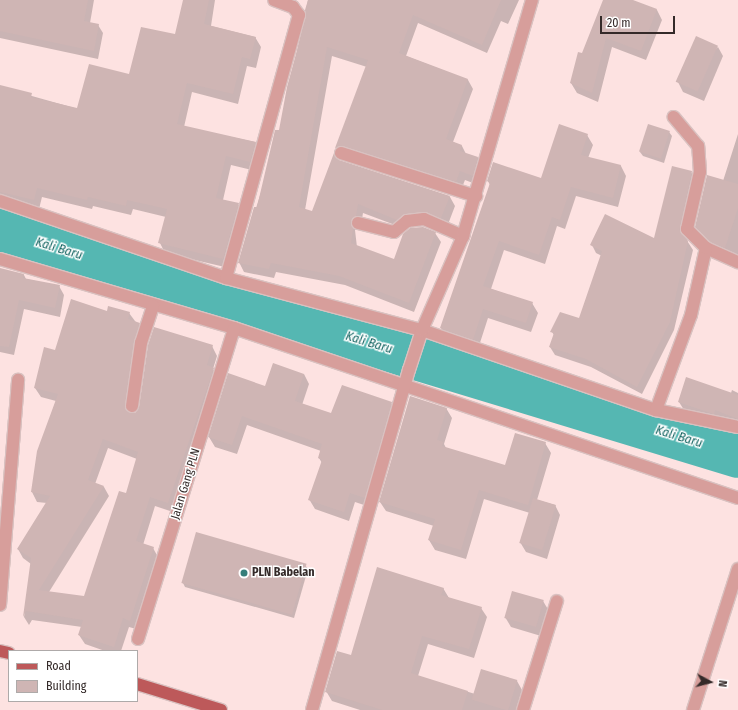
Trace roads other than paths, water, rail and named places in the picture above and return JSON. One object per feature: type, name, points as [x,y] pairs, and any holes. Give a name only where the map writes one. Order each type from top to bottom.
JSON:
[{"type":"main road","points":[[138,684],[194,706],[221,710]]},
{"type":"street","points":[[226,278],[299,15],[293,7],[274,0]]},
{"type":"street","points":[[312,710],[409,370],[422,330],[463,236],[476,196],[532,0]]},
{"type":"street","points":[[674,117],[698,146],[700,172],[686,229],[706,248],[738,262]]},
{"type":"street","points":[[341,153],[476,196]]},
{"type":"street","points":[[0,202],[226,278],[422,330],[656,410],[738,427]]},
{"type":"street","points":[[358,223],[394,232],[407,221],[424,219],[463,236]]},
{"type":"street","points":[[656,410],[691,315],[706,248]]},
{"type":"street","points":[[0,259],[153,306],[234,328],[405,385],[523,427],[738,498]]},
{"type":"street","points":[[132,406],[141,343],[153,306]]},
{"type":"street","name":"Jalan Gang PLN","points":[[138,639],[234,328]]},
{"type":"street","points":[[0,605],[18,380]]},
{"type":"street","points":[[693,710],[738,569]]},
{"type":"street","points":[[523,710],[557,601]]},
{"type":"waterway","name":"Kali Baru","points":[[0,231],[738,455]]},
{"type":"place","name":"PLN Babelan","points":[[244,573]]}]
